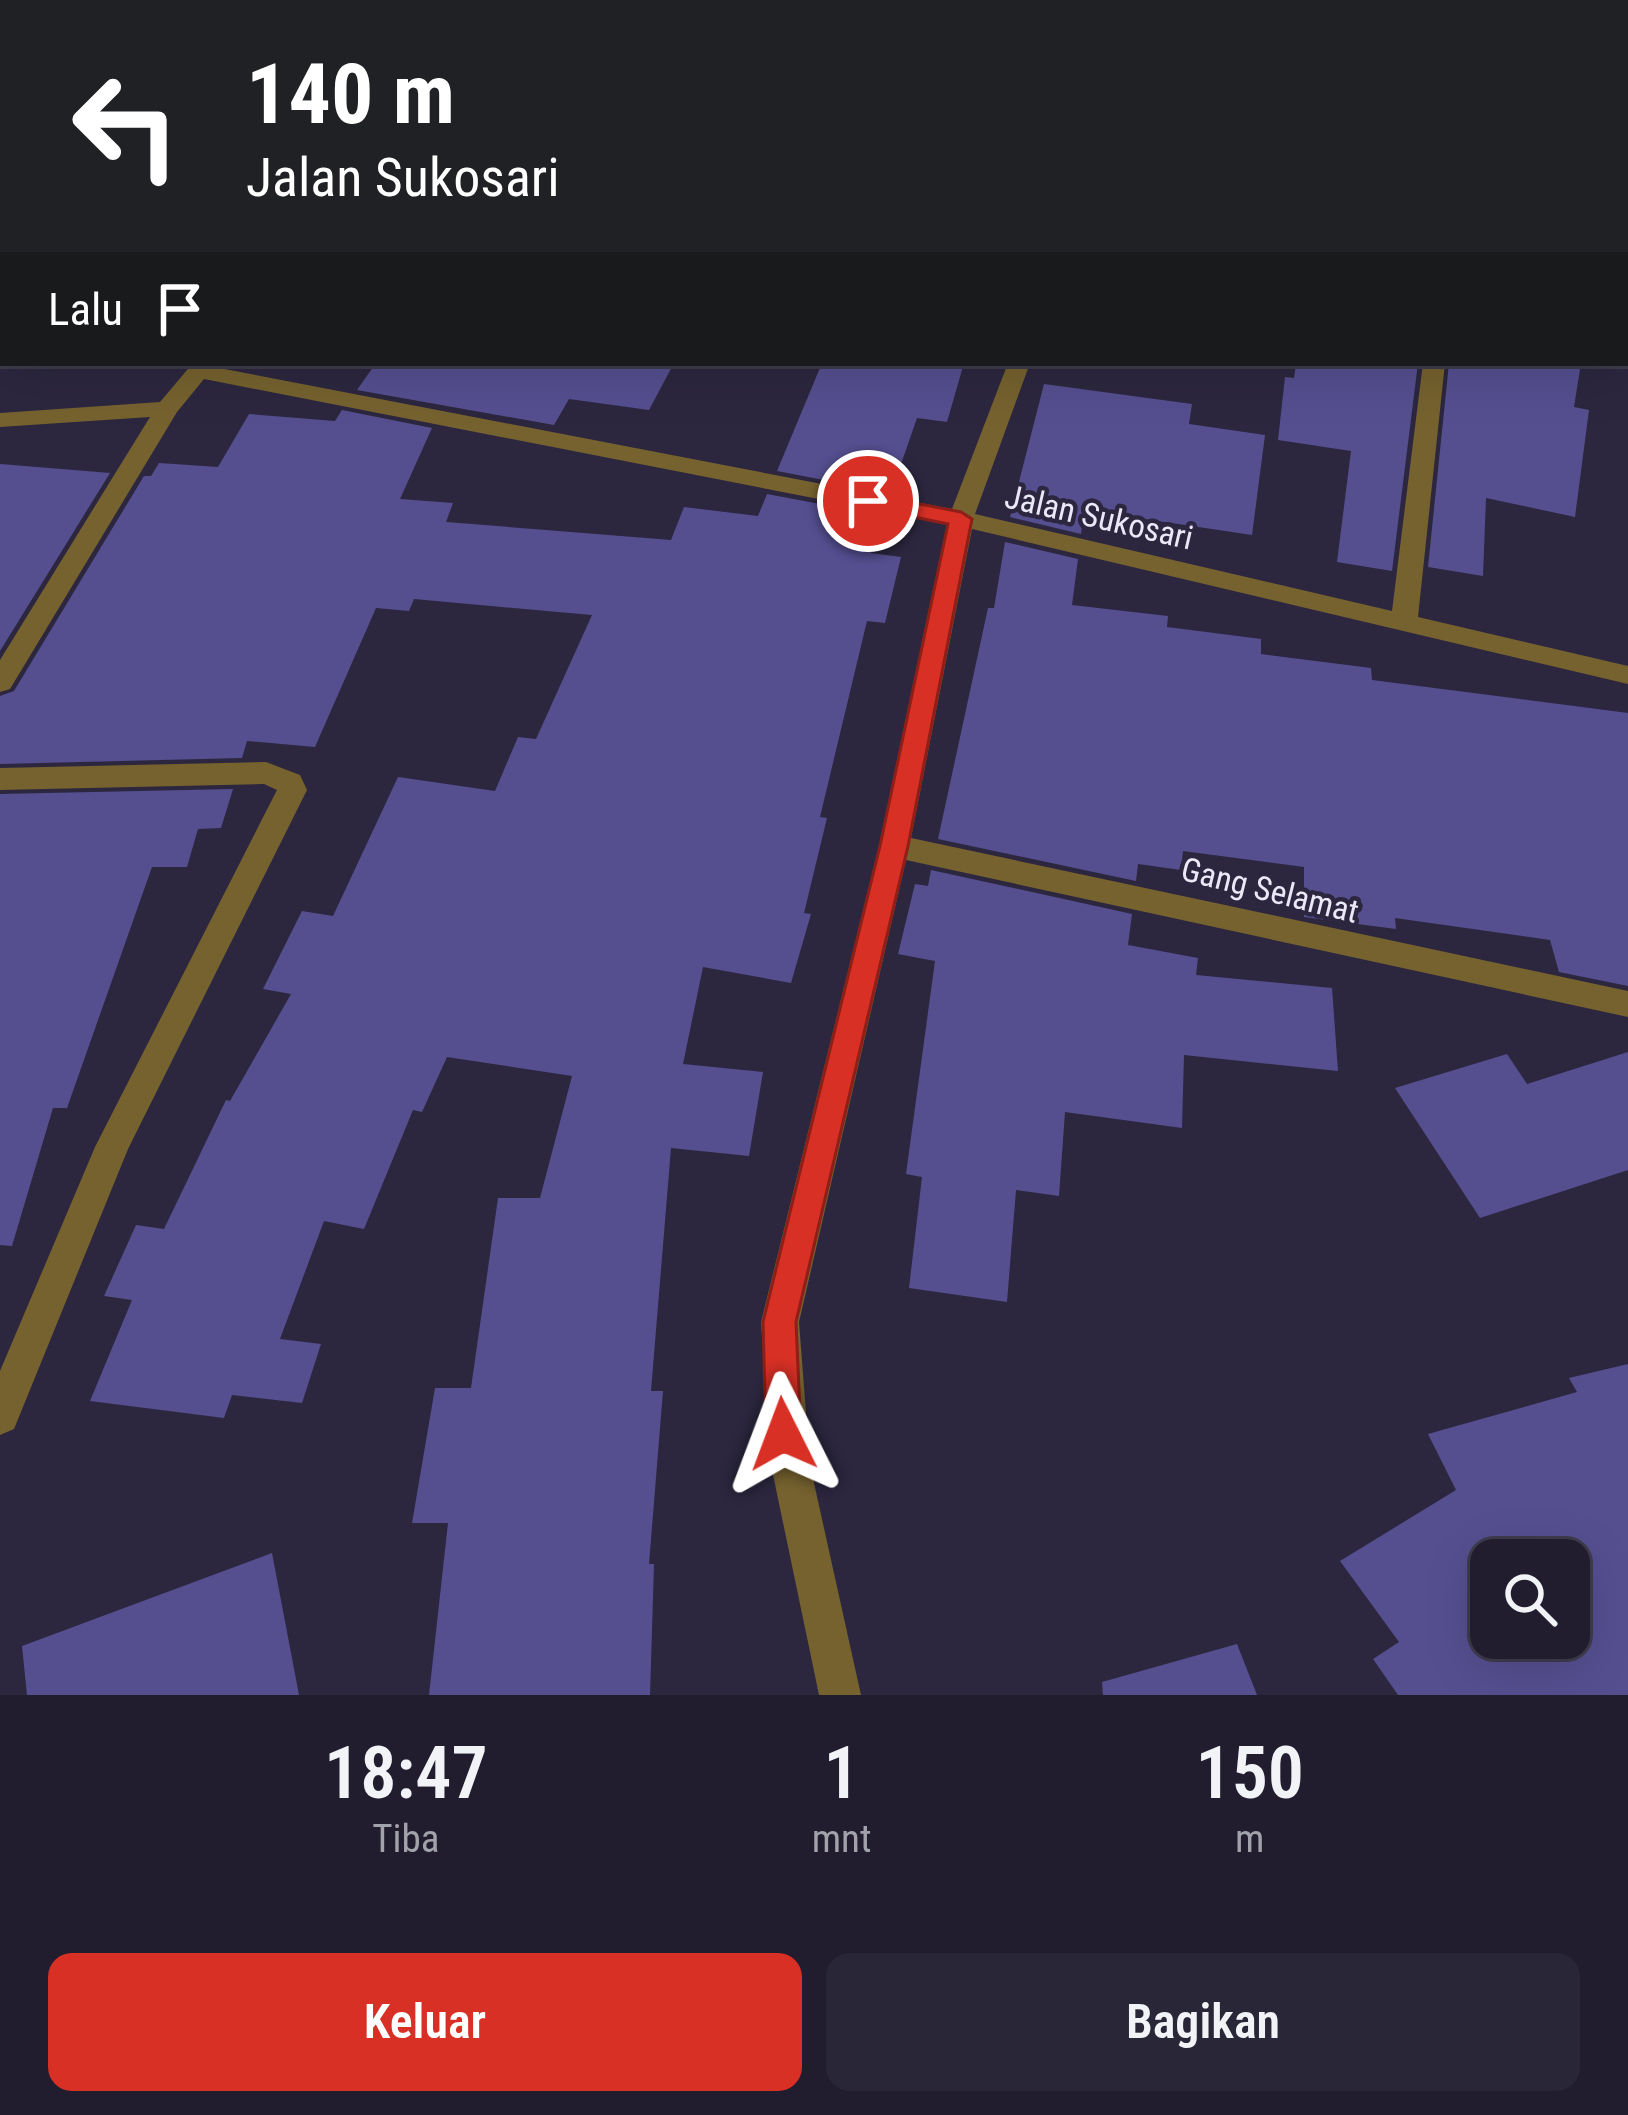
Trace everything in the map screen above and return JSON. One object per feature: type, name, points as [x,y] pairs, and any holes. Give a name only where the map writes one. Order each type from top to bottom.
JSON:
[{"type":"street","points":[[840,1695],[787,1467],[779,1322],[894,846],[961,519],[1018,366]]},
{"type":"street","points":[[1404,621],[1434,366]]},
{"type":"street","points":[[0,682],[167,409],[201,367]]},
{"type":"street","name":"Jalan Sukosari","points":[[201,367],[961,519],[1628,675]]},
{"type":"street","points":[[0,420],[167,409]]},
{"type":"street","points":[[0,778],[266,773],[290,782],[292,790],[112,1147],[0,1416]]},
{"type":"street","name":"Gang Selamat","points":[[894,846],[1070,877],[1420,964],[1628,1004]]},
{"type":"building","points":[[374,366],[672,366],[649,410],[569,399],[554,425],[357,390]]},
{"type":"building","points":[[821,366],[963,366],[947,422],[917,418],[891,493],[777,471]]},
{"type":"building","points":[[1296,366],[1418,366],[1392,571],[1337,562],[1351,451],[1278,440],[1285,377],[1294,378]]},
{"type":"building","points":[[1449,366],[1581,366],[1574,407],[1589,410],[1575,517],[1486,498],[1483,576],[1428,567]]},
{"type":"building","points":[[1044,384],[1192,404],[1189,424],[1265,435],[1252,535],[1084,510],[1081,534],[1010,517]]},
{"type":"building","points":[[342,410],[432,428],[400,499],[453,503],[446,522],[671,540],[684,507],[758,516],[767,494],[883,516],[871,553],[901,557],[885,623],[867,621],[820,817],[827,818],[804,913],[811,914],[791,983],[703,967],[683,1064],[763,1072],[749,1156],[671,1148],[651,1391],[663,1391],[649,1564],[654,1564],[650,1695],[429,1695],[448,1523],[412,1523],[435,1388],[471,1388],[498,1198],[540,1198],[572,1076],[447,1057],[422,1112],[413,1110],[364,1229],[324,1221],[280,1339],[321,1344],[302,1403],[232,1395],[224,1418],[90,1401],[132,1300],[104,1296],[136,1225],[164,1229],[226,1100],[230,1101],[291,994],[263,989],[302,911],[333,916],[398,777],[495,791],[518,737],[536,739],[592,615],[414,599],[409,611],[376,608],[315,747],[247,741],[242,758],[0,764],[0,696],[14,691],[144,476],[151,476],[159,463],[218,467],[249,414],[335,421]]},
{"type":"building","points":[[0,464],[110,473],[0,651]]},
{"type":"building","points":[[1005,542],[1078,559],[1072,605],[1168,616],[1167,627],[1261,639],[1261,654],[1371,668],[1372,680],[1628,713],[1628,986],[1559,972],[1550,940],[1395,918],[1396,929],[1304,917],[1304,867],[1183,851],[1181,870],[1138,864],[1136,881],[938,839],[988,608],[994,608]]},
{"type":"building","points":[[233,789],[221,828],[198,829],[187,867],[152,867],[67,1108],[53,1108],[12,1246],[0,1245],[0,794]]},
{"type":"building","points":[[931,870],[1132,914],[1128,945],[1198,958],[1196,975],[1332,988],[1338,1071],[1184,1055],[1182,1128],[1065,1112],[1059,1196],[1016,1190],[1007,1302],[909,1288],[922,1177],[906,1174],[935,961],[898,954],[915,884],[928,886]]},
{"type":"building","points":[[1628,1052],[1628,1170],[1480,1218],[1395,1088],[1507,1054],[1527,1084]]},
{"type":"building","points":[[1628,1364],[1628,1695],[1398,1695],[1373,1659],[1399,1642],[1340,1561],[1456,1490],[1428,1434],[1577,1392],[1569,1378]]},
{"type":"building","points":[[272,1553],[299,1695],[27,1695],[22,1646]]},
{"type":"building","points":[[1237,1644],[1257,1695],[1103,1695],[1102,1682]]},
{"type":"route","points":[[783,1434],[779,1322],[894,846],[961,519],[868,501]]}]
